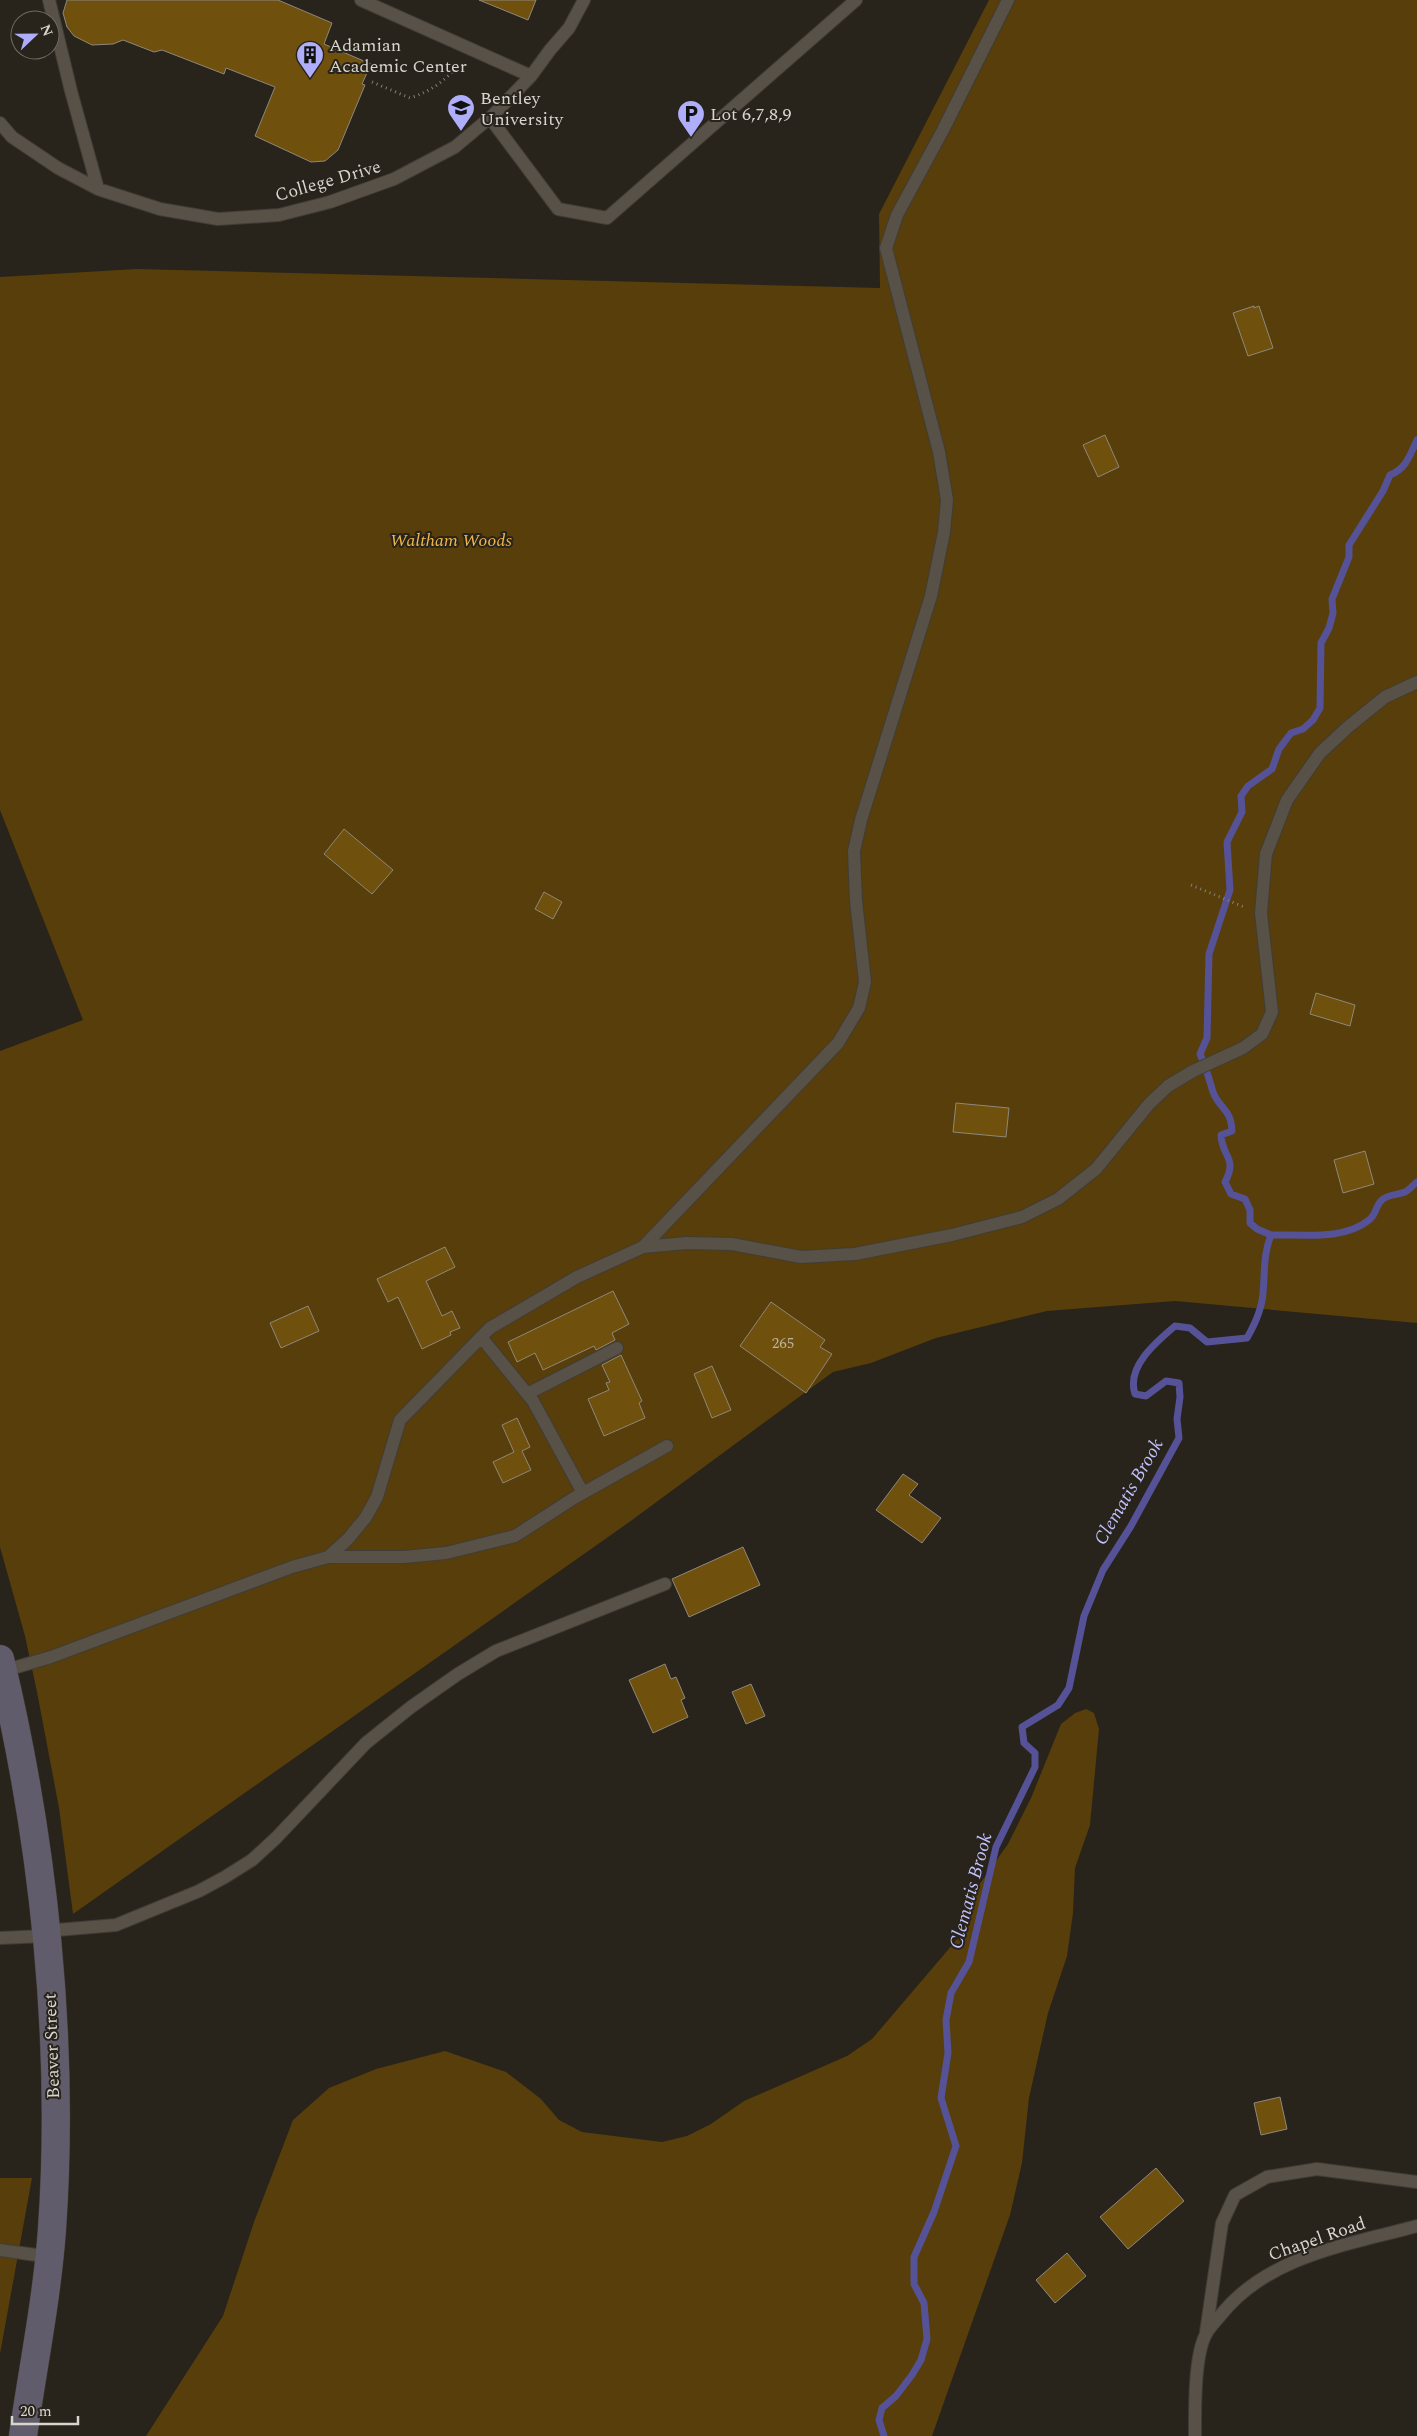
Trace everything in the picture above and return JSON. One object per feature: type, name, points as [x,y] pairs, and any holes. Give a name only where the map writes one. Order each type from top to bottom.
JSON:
[{"type":"main road","name":"Beaver Street","points":[[2,1665],[26,1780],[45,1933],[52,2025],[55,2143],[50,2257],[24,2436]]},
{"type":"lane","points":[[49,0],[98,190]]},
{"type":"lane","points":[[361,0],[531,76]]},
{"type":"lane","name":"College Drive","points":[[0,123],[12,136],[58,168],[98,190],[160,210],[218,219],[279,215],[330,202],[394,180],[455,147],[490,118],[531,76],[569,28],[584,0]]},
{"type":"lane","points":[[490,118],[558,209],[608,218],[856,0]]},
{"type":"lane","points":[[643,1247],[838,1043],[859,1008],[865,982],[856,901],[854,851],[861,820],[931,596],[944,532],[946,500],[939,452],[886,248],[897,215],[943,130],[1008,0]]},
{"type":"lane","points":[[328,1557],[348,1539],[366,1517],[377,1497],[400,1420],[490,1328],[577,1277],[643,1247],[686,1243],[732,1244],[801,1257],[855,1254],[952,1235],[1022,1217],[1058,1199],[1096,1169],[1149,1104],[1168,1086],[1215,1060],[1244,1048],[1262,1034],[1272,1012],[1261,913],[1262,889],[1266,854],[1287,800],[1320,753],[1348,727],[1385,697],[1417,682]]},
{"type":"lane","points":[[481,1337],[533,1401],[583,1493]]},
{"type":"lane","points":[[527,1394],[617,1348]]},
{"type":"lane","points":[[2,1665],[51,1656],[292,1567],[328,1557],[404,1557],[446,1553],[481,1546],[515,1536],[583,1493],[667,1446]]},
{"type":"lane","points":[[0,1938],[108,1926],[124,1922],[199,1891],[252,1860],[366,1743],[411,1707],[458,1674],[496,1651],[608,1609],[665,1584]]},
{"type":"lane","points":[[1205,2334],[1222,2223],[1235,2195],[1267,2176],[1317,2169],[1417,2182]]},
{"type":"lane","name":"Chapel Road","points":[[1195,2436],[1199,2360],[1205,2334],[1242,2292],[1261,2278],[1290,2263],[1326,2250],[1417,2226]]},
{"type":"lane","points":[[0,2250],[50,2257]]},
{"type":"path","points":[[372,82],[410,98],[432,89],[448,78],[470,50]]},
{"type":"path","points":[[1191,885],[1238,904]]},
{"type":"green space","name":"Waltham Woods","points":[[989,0],[1417,0],[1417,1323],[1175,1301],[1047,1311],[936,1338],[871,1363],[833,1372],[628,1523],[73,1914],[59,1808],[37,1692],[25,1636],[0,1547],[0,1051],[83,1020],[0,810],[0,277],[137,269],[880,288],[879,214]]},
{"type":"green space","points":[[1086,1709],[1094,1713],[1099,1729],[1090,1825],[1075,1868],[1073,1913],[1067,1956],[1048,2013],[1029,2098],[1022,2163],[1010,2215],[932,2436],[146,2436],[223,2316],[254,2222],[293,2120],[329,2088],[376,2069],[445,2051],[506,2072],[541,2099],[559,2120],[582,2132],[662,2142],[687,2136],[711,2124],[744,2101],[847,2056],[872,2039],[959,1937],[979,1885],[1008,1844],[1031,1798],[1061,1724],[1075,1713]]},
{"type":"green space","points":[[0,2178],[32,2178],[0,2354]]},
{"type":"building","name":"Adamian Academic Center","points":[[67,0],[278,0],[332,23],[324,44],[371,64],[362,84],[365,85],[338,150],[325,161],[311,162],[255,136],[275,87],[226,68],[224,74],[162,50],[154,52],[123,40],[113,44],[92,45],[74,36],[67,27],[63,13]]},
{"type":"building","points":[[479,0],[536,0],[528,20]]},
{"type":"building","points":[[1254,306],[1254,308],[1259,306],[1273,348],[1248,356],[1233,313]]},
{"type":"building","points":[[1105,435],[1119,467],[1098,477],[1083,445]]},
{"type":"building","points":[[344,829],[393,870],[372,894],[324,854]]},
{"type":"building","points":[[544,892],[562,902],[553,919],[535,909]]},
{"type":"building","points":[[1316,993],[1355,1005],[1350,1026],[1310,1014]]},
{"type":"building","points":[[956,1103],[1009,1108],[1006,1137],[953,1132]]},
{"type":"building","points":[[1365,1151],[1374,1184],[1343,1193],[1334,1160]]},
{"type":"building","points":[[445,1247],[455,1267],[426,1281],[442,1316],[452,1311],[460,1328],[450,1332],[451,1335],[422,1349],[398,1297],[388,1302],[377,1279]]},
{"type":"building","points":[[613,1291],[629,1324],[612,1333],[615,1340],[596,1350],[594,1346],[543,1370],[535,1353],[517,1362],[508,1342]]},
{"type":"building","points":[[771,1302],[825,1340],[820,1347],[832,1354],[806,1393],[740,1346]]},
{"type":"building","points":[[308,1306],[319,1331],[281,1348],[270,1323]]},
{"type":"building","points":[[621,1355],[642,1401],[639,1403],[645,1418],[604,1436],[588,1399],[609,1390],[606,1383],[610,1382],[602,1365]]},
{"type":"building","points":[[712,1366],[731,1410],[712,1418],[694,1374]]},
{"type":"building","points":[[517,1418],[530,1447],[522,1451],[531,1470],[503,1483],[493,1462],[514,1452],[502,1425]]},
{"type":"building","points":[[903,1474],[918,1484],[909,1495],[941,1518],[922,1543],[876,1510]]},
{"type":"building","points":[[743,1547],[760,1585],[689,1617],[672,1579]]},
{"type":"building","points":[[665,1664],[671,1679],[676,1677],[685,1698],[681,1700],[688,1717],[653,1733],[629,1680]]},
{"type":"building","points":[[751,1684],[765,1716],[746,1724],[732,1692]]},
{"type":"building","points":[[1280,2097],[1287,2129],[1261,2135],[1254,2103]]},
{"type":"building","points":[[1156,2168],[1184,2201],[1128,2249],[1100,2217]]},
{"type":"building","points":[[1067,2253],[1086,2276],[1055,2303],[1036,2280]]},
{"type":"waterway","name":"Clematis Brook","points":[[884,2436],[879,2420],[882,2408],[896,2396],[912,2375],[921,2360],[927,2339],[924,2303],[914,2284],[914,2257],[934,2212],[956,2146],[941,2098],[948,2053],[946,2020],[951,1993],[969,1962],[996,1847],[1035,1767],[1035,1753],[1024,1743],[1022,1727],[1058,1705],[1069,1688],[1084,1616],[1103,1570],[1131,1526],[1179,1438],[1177,1419],[1180,1397],[1179,1383],[1166,1381],[1146,1396],[1135,1394],[1133,1384],[1135,1374],[1144,1356],[1175,1326],[1190,1328],[1207,1342],[1247,1338],[1260,1311],[1265,1257],[1271,1235],[1257,1229],[1250,1223],[1250,1210],[1245,1199],[1231,1194],[1225,1182],[1229,1174],[1230,1162],[1224,1149],[1221,1135],[1232,1131],[1231,1123],[1230,1118],[1213,1092],[1200,1054],[1207,1038],[1209,954],[1230,890],[1227,842],[1242,812],[1241,796],[1248,786],[1272,769],[1279,749],[1291,733],[1303,729],[1313,720],[1320,708],[1321,643],[1329,628],[1333,613],[1332,599],[1349,557],[1349,545],[1383,491],[1390,475],[1404,465],[1417,440]]},
{"type":"waterway","points":[[1271,1235],[1335,1234],[1359,1227],[1369,1220],[1383,1199],[1405,1192],[1417,1182]]},
{"type":"place","name":"Adamian Academic Center","points":[[310,79]]},
{"type":"place","name":"Bentley University","points":[[461,132]]},
{"type":"place","name":"Lot 6,7,8,9","points":[[691,138]]}]
